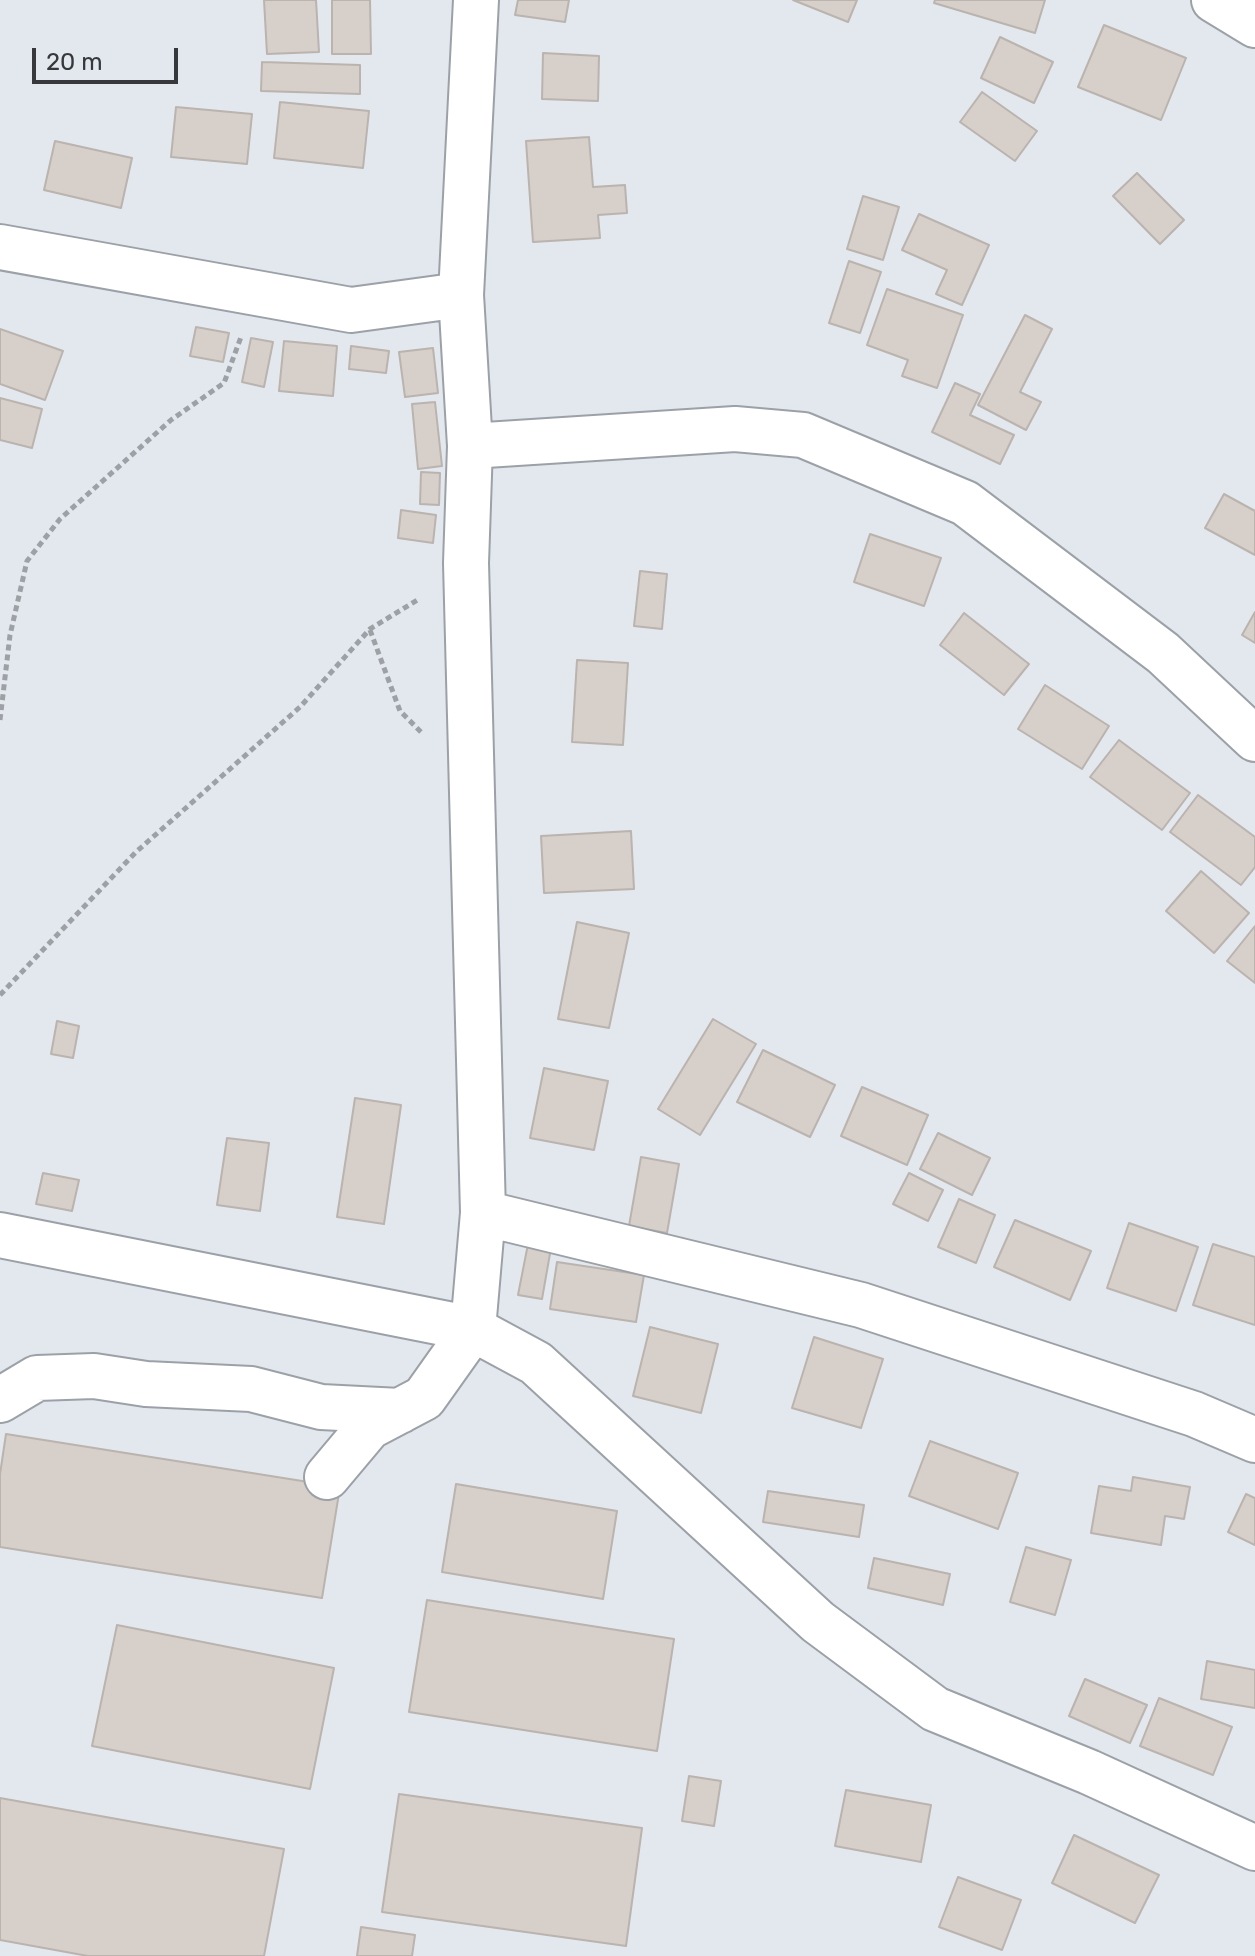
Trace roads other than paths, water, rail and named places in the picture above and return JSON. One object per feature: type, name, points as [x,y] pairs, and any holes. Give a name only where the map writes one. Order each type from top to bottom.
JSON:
[{"type":"street","points":[[327,1477],[369,1427],[424,1398],[473,1329],[483,1213],[466,563],[470,446],[461,295],[476,0]]},
{"type":"street","points":[[1214,0],[1255,25]]},
{"type":"street","points":[[0,247],[351,310],[461,295]]},
{"type":"street","points":[[470,446],[735,429],[803,435],[965,503],[1163,653],[1255,739]]},
{"type":"street","points":[[483,1213],[861,1305],[1194,1414],[1255,1440]]},
{"type":"street","points":[[0,1235],[473,1329],[536,1363],[818,1622],[935,1709],[1089,1772],[1255,1848]]},
{"type":"street","points":[[0,1400],[37,1378],[94,1376],[146,1384],[251,1389],[321,1407],[400,1411]]}]
